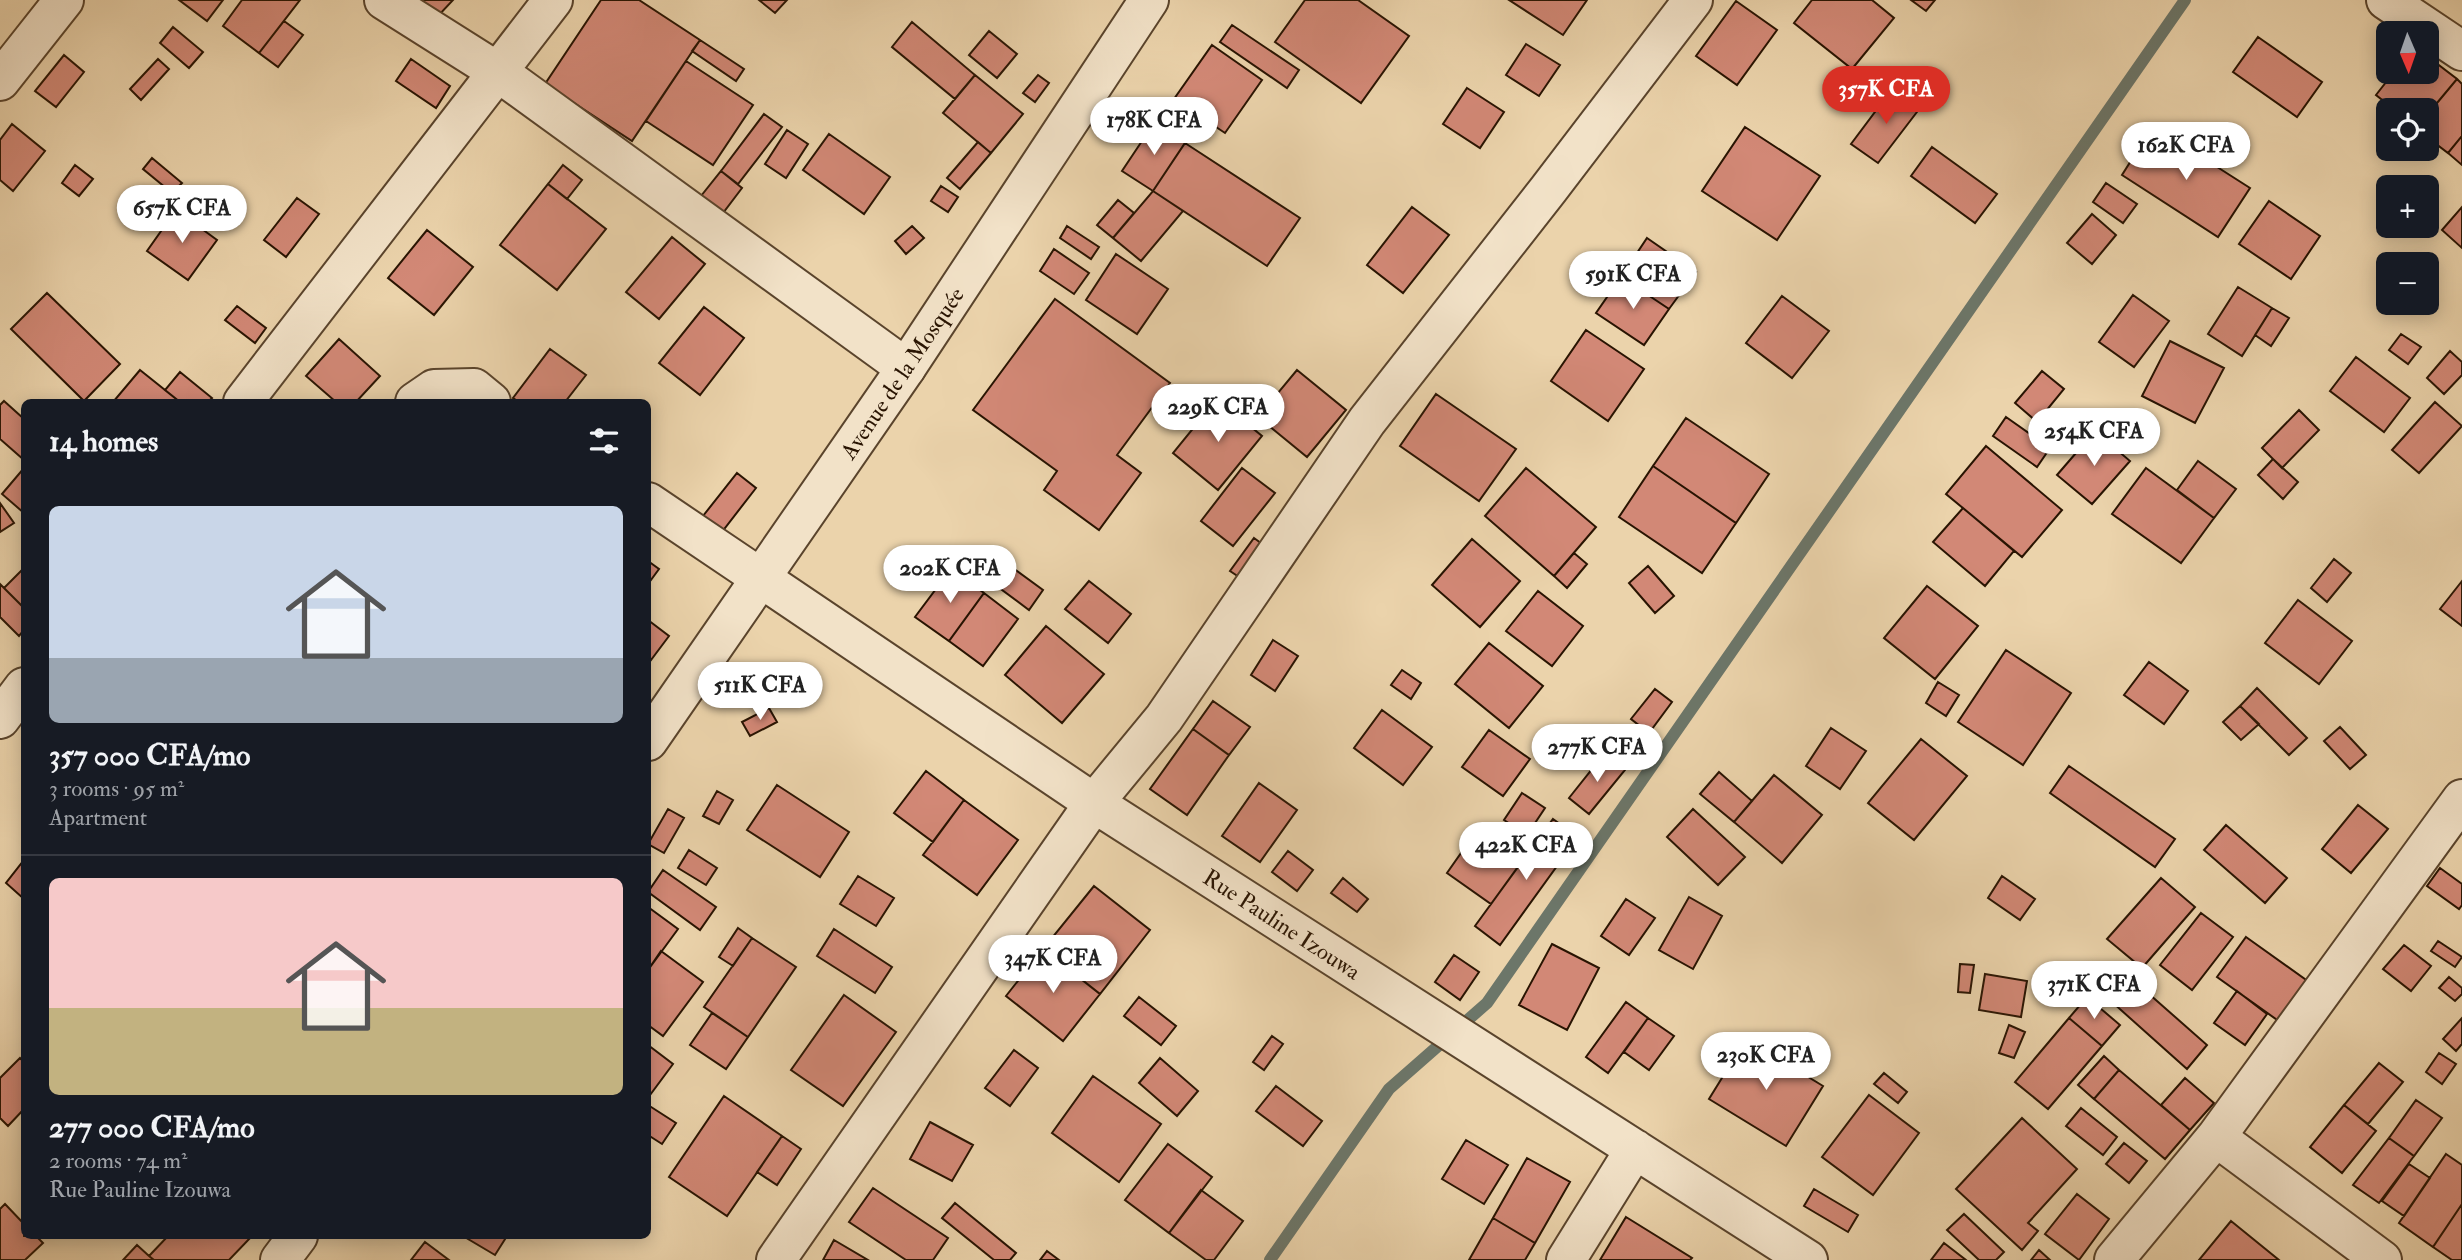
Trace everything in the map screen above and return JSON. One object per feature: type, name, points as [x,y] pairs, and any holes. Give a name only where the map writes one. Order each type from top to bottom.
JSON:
[{"type":"street","points":[[0,81],[64,0]]},
{"type":"street","points":[[384,0],[498,72],[906,368]]},
{"type":"street","points":[[251,399],[553,0]]},
{"type":"street","name":"Avenue de la Mosquée","points":[[651,737],[906,368],[1149,0]]},
{"type":"street","points":[[776,1260],[1094,803],[1164,719],[1367,421],[1693,0]]},
{"type":"street","points":[[2386,0],[2462,51]]},
{"type":"street","points":[[419,399],[434,389],[474,388],[487,399]]},
{"type":"street","name":"Rue Pauline Izouwa","points":[[651,504],[1094,803],[1808,1260]]},
{"type":"street","points":[[0,719],[21,691]]},
{"type":"street","points":[[2114,1260],[2216,1137],[2462,799]]},
{"type":"street","points":[[2216,1137],[2382,1260]]},
{"type":"street","points":[[1566,1260],[1635,1149]]},
{"type":"street","points":[[281,1260],[296,1239]]},
{"type":"building","points":[[179,0],[223,0],[207,21]]},
{"type":"building","points":[[242,0],[300,0],[259,53],[223,26]]},
{"type":"building","points":[[421,0],[453,0],[439,15]]},
{"type":"building","points":[[601,0],[639,0],[700,40],[632,141],[545,84]]},
{"type":"building","points":[[759,0],[787,0],[775,13]]},
{"type":"building","points":[[1305,0],[1358,0],[1409,36],[1361,103],[1275,42]]},
{"type":"building","points":[[1509,0],[1587,0],[1563,35]]},
{"type":"building","points":[[1812,0],[1872,0],[1894,18],[1852,69],[1794,23]]},
{"type":"building","points":[[1911,0],[1935,0],[1926,11]]},
{"type":"building","points":[[1736,1],[1777,30],[1737,85],[1696,56]]},
{"type":"building","points":[[284,21],[303,35],[278,67],[259,53]]},
{"type":"building","points":[[912,22],[975,75],[955,99],[892,47]]},
{"type":"building","points":[[1232,25],[1299,70],[1287,88],[1220,42]]},
{"type":"building","points":[[173,27],[203,52],[189,68],[160,43]]},
{"type":"building","points":[[989,31],[1017,54],[997,78],[969,55]]},
{"type":"building","points":[[2258,37],[2322,82],[2297,117],[2233,72]]},
{"type":"building","points":[[700,40],[744,69],[736,81],[692,51]]},
{"type":"building","points":[[1526,44],[1560,65],[1539,96],[1506,75]]},
{"type":"building","points":[[1212,45],[1262,80],[1225,133],[1174,99]]},
{"type":"building","points":[[64,55],[84,72],[56,107],[35,91]]},
{"type":"building","points":[[158,59],[169,69],[141,100],[130,89]]},
{"type":"building","points":[[411,59],[450,86],[436,108],[396,81]]},
{"type":"building","points":[[686,61],[753,105],[713,165],[646,121]]},
{"type":"building","points":[[2440,66],[2457,79],[2439,101],[2439,98],[2380,98],[2376,95],[2385,84],[2440,84]]},
{"type":"building","points":[[975,75],[1023,114],[991,153],[943,113]]},
{"type":"building","points":[[1038,75],[1049,83],[1035,102],[1023,93]]},
{"type":"building","points":[[2457,79],[2462,84],[2462,136],[2448,153],[2439,146],[2439,101]]},
{"type":"building","points":[[1467,88],[1504,112],[1480,148],[1443,124]]},
{"type":"building","points":[[1893,88],[1920,108],[1878,163],[1851,144]]},
{"type":"building","points":[[764,114],[782,127],[738,184],[721,171]]},
{"type":"building","points":[[1154,123],[1185,143],[1153,191],[1122,171]]},
{"type":"building","points":[[12,124],[45,151],[13,191],[0,180],[0,140]]},
{"type":"building","points":[[2153,126],[2250,188],[2218,237],[2122,175]]},
{"type":"building","points":[[1745,127],[1820,176],[1777,240],[1702,191]]},
{"type":"building","points":[[787,130],[808,144],[786,178],[765,164]]},
{"type":"building","points":[[829,134],[890,177],[864,214],[803,170]]},
{"type":"building","points":[[2462,136],[2462,165],[2448,153]]},
{"type":"building","points":[[978,142],[991,153],[960,189],[947,178]]},
{"type":"building","points":[[1185,143],[1300,218],[1267,266],[1153,191]]},
{"type":"building","points":[[1932,147],[1997,194],[1975,223],[1911,176]]},
{"type":"building","points":[[152,158],[182,183],[172,193],[143,169]]},
{"type":"building","points":[[75,165],[93,179],[79,196],[62,183]]},
{"type":"building","points":[[563,165],[582,180],[567,199],[548,184]]},
{"type":"building","points":[[721,171],[742,188],[723,213],[701,196]]},
{"type":"building","points":[[2106,183],[2137,204],[2123,223],[2093,202]]},
{"type":"building","points":[[548,184],[606,229],[557,290],[500,245]]},
{"type":"building","points":[[941,186],[958,197],[948,212],[931,201]]},
{"type":"building","points":[[1153,191],[1183,211],[1141,261],[1113,238]]},
{"type":"building","points":[[297,198],[319,214],[286,257],[264,240]]},
{"type":"building","points":[[1118,200],[1134,213],[1113,238],[1097,225]]},
{"type":"building","points":[[2269,201],[2320,236],[2291,279],[2239,244]]},
{"type":"building","points":[[1412,207],[1449,235],[1403,293],[1367,265]]},
{"type":"building","points":[[2462,207],[2462,248],[2442,230]]},
{"type":"building","points":[[176,210],[217,240],[188,280],[147,251]]},
{"type":"building","points":[[2092,214],[2116,235],[2092,264],[2067,243]]},
{"type":"building","points":[[912,226],[924,238],[906,254],[895,241]]},
{"type":"building","points":[[1067,226],[1099,247],[1091,259],[1060,238]]},
{"type":"building","points":[[427,230],[473,267],[434,315],[388,278]]},
{"type":"building","points":[[672,237],[705,264],[659,319],[626,292]]},
{"type":"building","points":[[1647,238],[1696,272],[1669,309],[1621,277]]},
{"type":"building","points":[[1054,249],[1089,273],[1074,294],[1040,271]]},
{"type":"building","points":[[1116,254],[1168,289],[1137,334],[1086,300]]},
{"type":"building","points":[[1621,277],[1669,309],[1644,345],[1596,313]]},
{"type":"building","points":[[2238,287],[2272,308],[2242,356],[2208,334]]},
{"type":"building","points":[[47,293],[120,364],[86,399],[82,399],[11,329]]},
{"type":"building","points":[[2133,295],[2169,321],[2134,367],[2099,342]]},
{"type":"building","points":[[1782,296],[1829,331],[1792,378],[1746,343]]},
{"type":"building","points":[[1055,299],[1170,383],[1117,455],[1141,473],[1099,530],[1044,490],[1057,471],[973,410]]},
{"type":"building","points":[[237,306],[266,328],[255,343],[225,320]]},
{"type":"building","points":[[704,307],[744,338],[700,395],[659,363]]},
{"type":"building","points":[[2272,308],[2289,318],[2271,346],[2255,335]]},
{"type":"building","points":[[1586,330],[1644,369],[1608,421],[1551,381]]},
{"type":"building","points":[[2401,334],[2421,347],[2408,364],[2389,350]]},
{"type":"building","points":[[339,339],[380,376],[359,399],[333,399],[306,376]]},
{"type":"building","points":[[2170,341],[2224,368],[2195,423],[2142,396]]},
{"type":"building","points":[[550,349],[586,375],[567,399],[513,398]]},
{"type":"building","points":[[2450,351],[2462,362],[2462,375],[2444,394],[2427,378]]},
{"type":"building","points":[[2356,357],[2410,398],[2384,432],[2330,391]]},
{"type":"building","points":[[140,370],[176,399],[116,399]]},
{"type":"building","points":[[1297,370],[1346,410],[1307,457],[1258,417]]},
{"type":"building","points":[[2042,371],[2064,389],[2037,422],[2015,403]]},
{"type":"building","points":[[180,372],[212,398],[176,399],[165,390]]},
{"type":"building","points":[[1436,394],[1516,449],[1479,501],[1400,446]]},
{"type":"building","points":[[1217,399],[1262,436],[1218,490],[1173,453]]},
{"type":"building","points":[[4,401],[21,416],[21,457],[0,439],[0,405]]},
{"type":"building","points":[[2435,402],[2462,426],[2419,473],[2392,450]]},
{"type":"building","points":[[2299,410],[2319,430],[2282,468],[2262,448]]},
{"type":"building","points":[[2006,417],[2050,448],[2037,467],[1993,436]]},
{"type":"building","points":[[1686,418],[1769,474],[1736,523],[1653,466]]},
{"type":"building","points":[[2095,431],[2130,461],[2092,504],[2057,475]]},
{"type":"building","points":[[1986,446],[2062,510],[2022,557],[1946,494]]},
{"type":"building","points":[[2273,459],[2298,482],[2283,499],[2258,475]]},
{"type":"building","points":[[2198,461],[2236,489],[2214,518],[2177,490]]},
{"type":"building","points":[[1653,466],[1736,523],[1702,573],[1619,517]]},
{"type":"building","points":[[1242,468],[1275,493],[1233,546],[1201,521]]},
{"type":"building","points":[[1526,468],[1596,527],[1554,576],[1485,516]]},
{"type":"building","points":[[2146,468],[2214,518],[2181,563],[2112,514]]},
{"type":"building","points":[[21,472],[21,510],[2,494]]},
{"type":"building","points":[[737,473],[756,488],[718,537],[699,521]]},
{"type":"building","points":[[0,503],[14,523],[0,532]]},
{"type":"building","points":[[1963,508],[2014,551],[1985,586],[1933,542]]},
{"type":"building","points":[[1254,538],[1269,549],[1245,581],[1230,571]]},
{"type":"building","points":[[1472,539],[1520,581],[1480,627],[1432,585]]},
{"type":"building","points":[[1574,553],[1587,564],[1567,588],[1554,576]]},
{"type":"building","points":[[2334,559],[2351,573],[2327,602],[2311,588]]},
{"type":"building","points":[[651,563],[659,569],[651,580]]},
{"type":"building","points":[[1009,565],[1043,590],[1029,610],[994,584]]},
{"type":"building","points":[[1648,566],[1674,596],[1655,613],[1629,583]]},
{"type":"building","points":[[951,569],[984,593],[949,641],[915,617]]},
{"type":"building","points":[[21,571],[21,605],[4,588]]},
{"type":"building","points":[[1089,581],[1131,614],[1108,643],[1065,609]]},
{"type":"building","points":[[2462,581],[2462,626],[2440,609]]},
{"type":"building","points":[[0,584],[21,605],[19,636],[0,617]]},
{"type":"building","points":[[1927,586],[1978,626],[1935,679],[1884,638]]},
{"type":"building","points":[[1538,591],[1583,626],[1552,666],[1506,631]]},
{"type":"building","points":[[984,593],[1018,619],[983,666],[949,641]]},
{"type":"building","points":[[2298,600],[2352,641],[2319,684],[2265,643]]},
{"type":"building","points":[[651,622],[669,636],[651,660]]},
{"type":"building","points":[[1046,626],[1104,674],[1062,723],[1005,675]]},
{"type":"building","points":[[1273,640],[1298,656],[1275,691],[1251,675]]},
{"type":"building","points":[[1489,643],[1543,686],[1509,728],[1455,684]]},
{"type":"building","points":[[2006,650],[2071,693],[2023,765],[1958,722]]},
{"type":"building","points":[[2149,662],[2188,691],[2164,724],[2124,695]]},
{"type":"building","points":[[1402,670],[1421,683],[1411,699],[1391,685]]},
{"type":"building","points":[[1938,682],[1959,695],[1946,716],[1926,703]]},
{"type":"building","points":[[2257,688],[2307,738],[2289,755],[2240,706]]},
{"type":"building","points":[[1655,689],[1672,702],[1649,733],[1631,719]]},
{"type":"building","points":[[1213,701],[1250,727],[1229,755],[1193,729]]},
{"type":"building","points":[[2240,706],[2259,724],[2241,740],[2223,722]]},
{"type":"building","points":[[769,708],[777,722],[750,736],[742,722]]},
{"type":"building","points":[[1382,710],[1432,747],[1403,785],[1354,748]]},
{"type":"building","points":[[2340,727],[2366,755],[2350,769],[2324,741]]},
{"type":"building","points":[[1831,728],[1866,751],[1840,789],[1806,766]]},
{"type":"building","points":[[1193,729],[1229,755],[1187,815],[1150,789]]},
{"type":"building","points":[[1489,730],[1530,759],[1503,796],[1462,767]]},
{"type":"building","points":[[1921,739],[1967,776],[1914,840],[1868,803]]},
{"type":"building","points":[[1604,754],[1625,770],[1589,814],[1569,798]]},
{"type":"building","points":[[2069,766],[2175,839],[2155,867],[2050,793]]},
{"type":"building","points":[[926,771],[964,800],[933,842],[894,813]]},
{"type":"building","points":[[1719,772],[1752,801],[1734,822],[1700,794]]},
{"type":"building","points":[[1774,775],[1822,815],[1782,863],[1734,822]]},
{"type":"building","points":[[1259,783],[1297,810],[1260,862],[1222,836]]},
{"type":"building","points":[[777,785],[849,832],[820,877],[747,830]]},
{"type":"building","points":[[717,791],[733,800],[719,824],[703,816]]},
{"type":"building","points":[[1522,793],[1545,808],[1527,835],[1504,820]]},
{"type":"building","points":[[964,800],[1018,840],[977,895],[923,855]]},
{"type":"building","points":[[2358,805],[2388,829],[2351,873],[2322,849]]},
{"type":"building","points":[[668,809],[684,818],[664,853],[651,846],[651,839]]},
{"type":"building","points":[[1693,809],[1745,857],[1718,885],[1667,837]]},
{"type":"building","points":[[1553,819],[1578,837],[1500,945],[1475,926]]},
{"type":"building","points":[[2226,825],[2287,878],[2265,903],[2204,850]]},
{"type":"building","points":[[1480,826],[1525,857],[1491,904],[1447,873]]},
{"type":"building","points":[[689,850],[717,868],[706,885],[678,868]]},
{"type":"building","points":[[1288,851],[1313,870],[1297,891],[1272,872]]},
{"type":"building","points":[[21,864],[21,896],[6,883]]},
{"type":"building","points":[[2440,868],[2462,884],[2462,905],[2459,909],[2427,886]]},
{"type":"building","points":[[663,870],[716,907],[700,930],[651,894],[651,888]]},
{"type":"building","points":[[858,876],[894,898],[876,926],[840,904]]},
{"type":"building","points":[[2002,876],[2035,899],[2020,920],[1988,898]]},
{"type":"building","points":[[1343,878],[1368,899],[1357,912],[1331,893]]},
{"type":"building","points":[[2161,878],[2195,907],[2142,968],[2107,939]]},
{"type":"building","points":[[1094,886],[1150,930],[1100,994],[1043,949]]},
{"type":"building","points":[[1689,897],[1722,916],[1693,969],[1659,950]]},
{"type":"building","points":[[1626,899],[1655,918],[1629,955],[1601,936]]},
{"type":"building","points":[[651,909],[678,929],[651,966]]},
{"type":"building","points":[[2201,913],[2233,937],[2192,990],[2160,965]]},
{"type":"building","points":[[738,928],[752,938],[733,966],[719,957]]},
{"type":"building","points":[[834,929],[892,967],[875,993],[817,956]]},
{"type":"building","points":[[2246,937],[2309,982],[2280,1022],[2217,977]]},
{"type":"building","points":[[752,938],[796,967],[748,1037],[704,1007]]},
{"type":"building","points":[[2438,941],[2462,957],[2455,967],[2431,951]]},
{"type":"building","points":[[1552,944],[1599,968],[1567,1030],[1519,1005]]},
{"type":"building","points":[[2404,945],[2431,966],[2411,991],[2383,969]]},
{"type":"building","points":[[1043,949],[1100,994],[1063,1041],[1006,996]]},
{"type":"building","points":[[661,951],[703,982],[663,1036],[651,1027],[651,966]]},
{"type":"building","points":[[1454,955],[1479,972],[1460,1000],[1435,982]]},
{"type":"building","points":[[1960,964],[1974,965],[1970,993],[1958,992]]},
{"type":"building","points":[[1985,974],[2027,981],[2021,1017],[1979,1010]]},
{"type":"building","points":[[2449,977],[2462,988],[2462,994],[2455,1001],[2439,988]]},
{"type":"building","points":[[2132,979],[2207,1045],[2187,1069],[2112,1002]]},
{"type":"building","points":[[2237,991],[2267,1014],[2245,1045],[2214,1023]]},
{"type":"building","points":[[844,995],[896,1032],[843,1106],[791,1070]]},
{"type":"building","points":[[1139,997],[1176,1026],[1161,1045],[1124,1016]]},
{"type":"building","points":[[2087,997],[2120,1025],[2102,1046],[2069,1018]]},
{"type":"building","points":[[1626,1002],[1648,1018],[1608,1073],[1586,1057]]},
{"type":"building","points":[[712,1013],[748,1037],[726,1069],[690,1045]]},
{"type":"building","points":[[1648,1018],[1674,1036],[1649,1070],[1624,1052]]},
{"type":"building","points":[[2069,1018],[2102,1046],[2048,1109],[2015,1082]]},
{"type":"building","points":[[2462,1018],[2462,1044],[2456,1051],[2443,1039]]},
{"type":"building","points":[[2009,1025],[2025,1032],[2014,1058],[1999,1053]]},
{"type":"building","points":[[1272,1036],[1283,1044],[1264,1070],[1253,1062]]},
{"type":"building","points":[[1746,1039],[1823,1086],[1786,1146],[1709,1099]]},
{"type":"building","points":[[651,1047],[673,1064],[651,1094]]},
{"type":"building","points":[[1014,1050],[1038,1068],[1010,1106],[985,1088]]},
{"type":"building","points":[[2439,1053],[2456,1064],[2442,1084],[2426,1072]]},
{"type":"building","points":[[2104,1056],[2119,1070],[2094,1099],[2078,1085]]},
{"type":"building","points":[[1160,1058],[1198,1091],[1177,1116],[1139,1083]]},
{"type":"building","points":[[21,1059],[21,1112],[8,1126],[0,1118],[0,1078]]},
{"type":"building","points":[[2379,1063],[2403,1082],[2368,1124],[2344,1105]]},
{"type":"building","points":[[2119,1070],[2190,1130],[2165,1159],[2094,1099]]},
{"type":"building","points":[[1884,1073],[1907,1092],[1898,1103],[1874,1084]]},
{"type":"building","points":[[1093,1076],[1161,1124],[1119,1182],[1052,1133]]},
{"type":"building","points":[[2185,1078],[2214,1103],[2190,1130],[2161,1105]]},
{"type":"building","points":[[1276,1086],[1322,1121],[1303,1146],[1256,1111]]},
{"type":"building","points":[[1869,1095],[1919,1133],[1873,1195],[1822,1157]]},
{"type":"building","points":[[724,1096],[782,1136],[727,1216],[669,1177]]},
{"type":"building","points":[[2416,1100],[2442,1118],[2414,1156],[2389,1138]]},
{"type":"building","points":[[2344,1105],[2376,1131],[2342,1173],[2310,1147]]},
{"type":"building","points":[[651,1107],[676,1123],[662,1144],[651,1137]]},
{"type":"building","points":[[2081,1108],[2117,1137],[2103,1155],[2066,1126]]},
{"type":"building","points":[[2022,1118],[2077,1169],[2028,1223],[2038,1231],[2022,1250],[1956,1189]]},
{"type":"building","points":[[930,1122],[973,1145],[952,1181],[910,1159]]},
{"type":"building","points":[[782,1136],[801,1149],[777,1185],[757,1172]]},
{"type":"building","points":[[2389,1138],[2414,1156],[2379,1203],[2353,1185]]},
{"type":"building","points":[[1466,1140],[1508,1165],[1484,1204],[1442,1179]]},
{"type":"building","points":[[2124,1143],[2147,1161],[2129,1183],[2106,1164]]},
{"type":"building","points":[[1168,1144],[1212,1177],[1169,1233],[1125,1200]]},
{"type":"building","points":[[2446,1154],[2462,1165],[2462,1204],[2433,1247],[2399,1223]]},
{"type":"building","points":[[1527,1158],[1570,1182],[1535,1243],[1493,1218]]},
{"type":"building","points":[[2409,1164],[2430,1178],[2404,1216],[2382,1201]]},
{"type":"building","points":[[873,1188],[948,1238],[933,1260],[906,1260],[849,1222]]},
{"type":"building","points":[[1814,1189],[1858,1215],[1848,1232],[1804,1206]]},
{"type":"building","points":[[1201,1190],[1243,1221],[1214,1260],[1206,1260],[1169,1233]]},
{"type":"building","points":[[2077,1194],[2109,1219],[2079,1260],[2045,1234]]},
{"type":"building","points":[[955,1203],[1016,1253],[1010,1260],[994,1260],[942,1218]]},
{"type":"building","points":[[5,1204],[21,1221],[21,1239],[39,1239],[43,1243],[25,1260],[0,1260],[0,1209]]},
{"type":"building","points":[[2462,1204],[2462,1260],[2452,1260],[2433,1247]]},
{"type":"building","points":[[1964,1214],[2004,1252],[1996,1260],[1979,1260],[1947,1230]]},
{"type":"building","points":[[1626,1217],[1692,1258],[1600,1260]]},
{"type":"building","points":[[1493,1218],[1535,1243],[1525,1260],[1469,1260]]},
{"type":"building","points":[[2231,1221],[2279,1260],[2199,1260]]},
{"type":"building","points":[[165,1239],[249,1239],[229,1260],[154,1260],[149,1256]]},
{"type":"building","points":[[468,1239],[505,1239],[495,1255]]},
{"type":"building","points":[[834,1240],[868,1260],[823,1260]]},
{"type":"building","points":[[425,1242],[449,1260],[411,1260]]},
{"type":"building","points":[[1944,1243],[1966,1260],[1931,1260]]},
{"type":"building","points":[[137,1245],[149,1256],[154,1260],[123,1260]]},
{"type":"building","points":[[2039,1250],[2050,1260],[2031,1260]]},
{"type":"building","points":[[1047,1251],[1059,1260],[1040,1260]]},
{"type":"waterway","points":[[1270,1260],[1389,1089],[1487,1003],[2185,0]]}]
